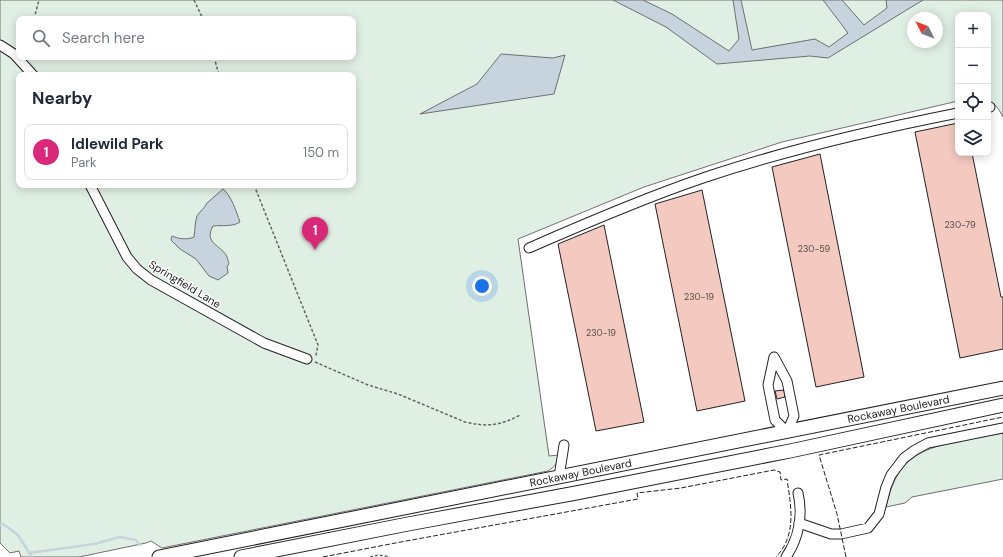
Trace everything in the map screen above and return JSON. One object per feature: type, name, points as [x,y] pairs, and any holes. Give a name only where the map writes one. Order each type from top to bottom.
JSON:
[{"type":"highway","name":"Rockaway Boulevard","points":[[159,557],[1003,388]]},
{"type":"highway","name":"Rockaway Boulevard","points":[[241,557],[408,524],[576,494],[767,456],[1003,405]]},
{"type":"street","points":[[0,45],[16,56]]},
{"type":"street","points":[[19,60],[30,72]]},
{"type":"street","points":[[529,248],[630,205],[729,170],[832,141],[955,114]]},
{"type":"street","name":"Springfield Lane","points":[[92,188],[127,257],[137,269],[151,280],[264,343],[307,359]]},
{"type":"street","points":[[774,357],[787,381],[794,416],[787,432],[775,420],[768,385],[774,357]]},
{"type":"street","points":[[799,523],[831,534],[841,534],[868,528],[879,514],[886,487],[891,475],[904,458],[928,443],[1003,428]]},
{"type":"street","points":[[559,477],[564,445]]},
{"type":"street","points":[[786,557],[795,538],[799,523],[801,509],[798,492]]},
{"type":"path","points":[[35,16],[39,0]]},
{"type":"path","points":[[194,0],[202,16]]},
{"type":"path","points":[[215,60],[218,72]]},
{"type":"path","points":[[255,188],[318,345],[316,355],[307,359]]},
{"type":"path","points":[[307,359],[362,382],[404,396],[465,422],[476,424],[499,424],[520,415]]},
{"type":"path","points":[[370,557],[379,555],[390,557]]},
{"type":"green space","points":[[0,0],[1003,0],[1003,117],[996,106],[991,103],[991,12],[955,12],[955,102],[782,142],[644,187],[518,239],[549,456],[559,455],[556,464],[548,471],[162,548],[151,541],[79,557],[21,557],[19,551],[10,553],[0,543]]},
{"type":"green space","points":[[1003,433],[1003,479],[912,497],[905,503],[886,507],[894,481],[903,467],[923,452],[949,443]]},
{"type":"shaded area","points":[[613,0],[643,0],[672,14],[729,51],[739,39],[733,0],[741,0],[752,50],[815,39],[829,47],[848,33],[823,0],[842,0],[864,25],[887,8],[886,0],[923,0],[828,58],[810,56],[717,64],[666,27]]},
{"type":"shaded area","points":[[501,54],[553,58],[565,55],[554,94],[420,114],[477,84]]},
{"type":"shaded area","points":[[223,189],[231,200],[240,222],[231,225],[213,226],[210,237],[214,244],[225,253],[229,264],[227,266],[228,273],[218,280],[209,276],[196,259],[180,249],[171,240],[172,236],[183,239],[194,237],[197,216],[207,203]]},
{"type":"building","points":[[955,124],[955,156],[973,156],[1001,297],[1003,297],[1003,349],[960,358],[915,132]]},
{"type":"building","points":[[820,154],[864,377],[816,387],[772,167]]},
{"type":"building","points":[[702,190],[745,401],[697,411],[655,204]]},
{"type":"building","points":[[604,225],[644,422],[596,431],[558,244]]},
{"type":"building","points":[[784,390],[785,397],[777,399],[775,391]]},
{"type":"waterway","points":[[0,525],[3,524],[18,535],[32,557]]},
{"type":"waterway","points":[[29,553],[94,544],[120,537],[136,540],[140,545]]},
{"type":"fence","points":[[846,557],[837,514],[819,455],[1003,417]]},
{"type":"fence","points":[[323,557],[638,499],[637,493],[681,488],[774,470],[780,472],[781,480],[787,479],[791,510],[790,530],[783,548],[776,557]]},
{"type":"place","name":"Idlewild Park","points":[[315,250]]}]
